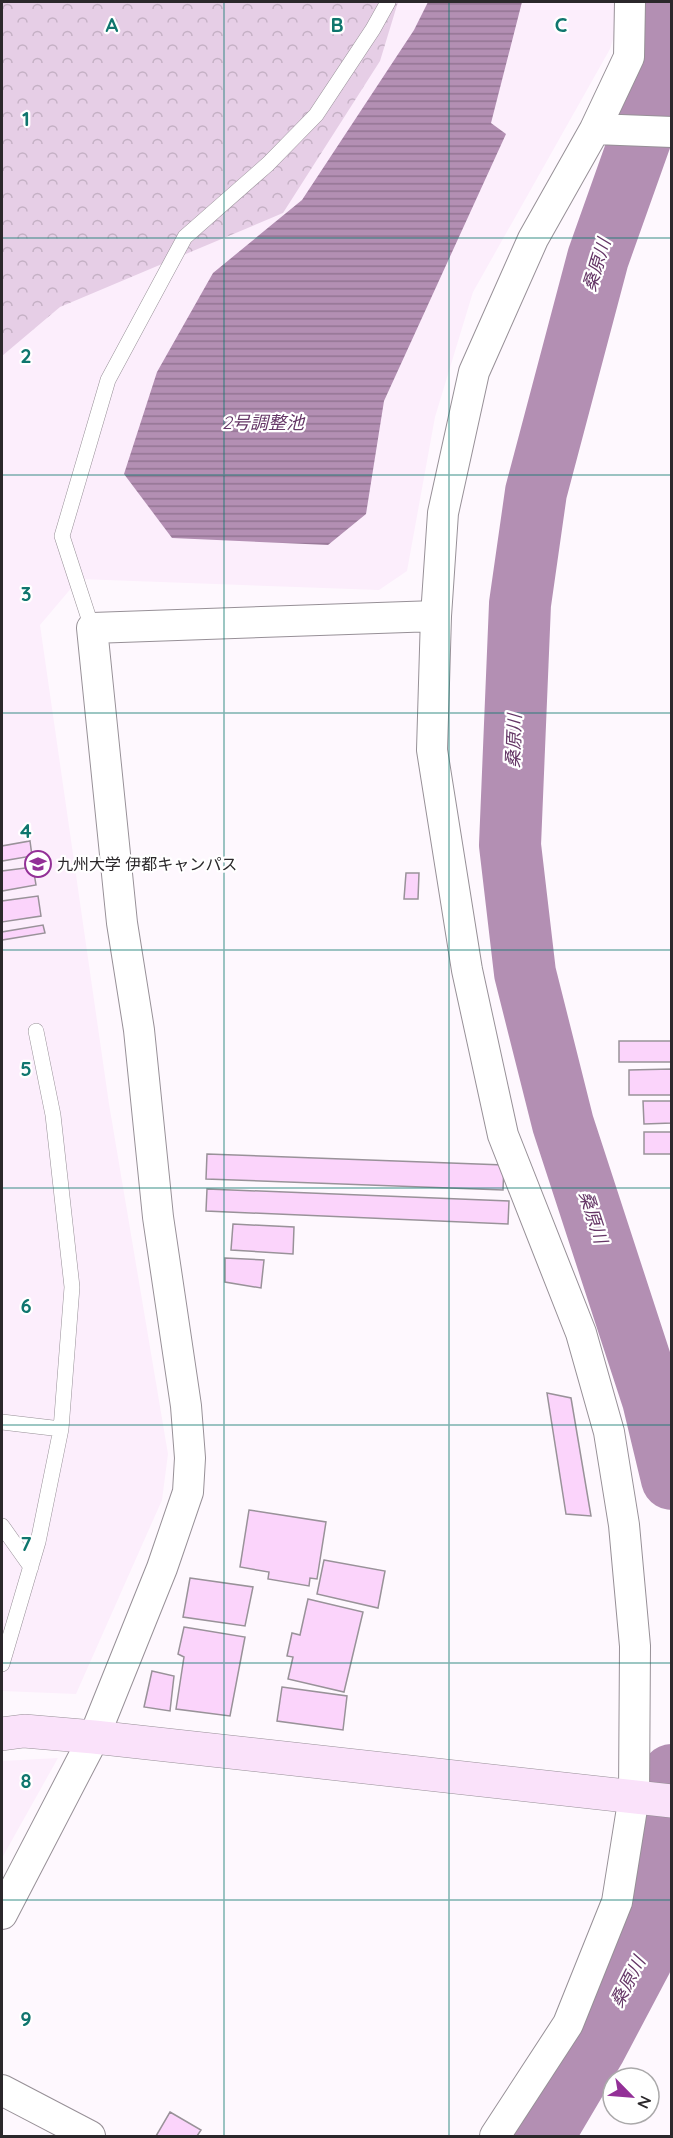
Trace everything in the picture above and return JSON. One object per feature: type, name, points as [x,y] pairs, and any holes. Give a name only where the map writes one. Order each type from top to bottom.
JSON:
[{"type":"street","points":[[495,2136],[568,2024],[617,1902],[634,1796],[635,1646],[624,1525],[609,1431],[581,1333],[503,1135],[481,1044],[449,869],[432,750],[442,513],[474,372],[533,239],[605,129],[629,57],[630,2]]},
{"type":"street","points":[[605,129],[672,132]]},
{"type":"street","points":[[2,1914],[93,1737],[162,1568],[188,1492],[190,1458],[186,1406],[158,1217],[139,1030],[122,923],[92,628],[436,616]]},
{"type":"street","points":[[2,1734],[24,1731],[93,1737],[672,1801]]},
{"type":"street","points":[[2,2090],[90,2136]]},
{"type":"lane","points":[[92,628],[62,536],[108,380],[184,237],[268,164],[316,115],[374,29],[388,2]]},
{"type":"lane","points":[[2,1664],[31,1567],[61,1429],[72,1287],[53,1115],[36,1031]]},
{"type":"lane","points":[[2,1422],[61,1429]]},
{"type":"lane","points":[[2,1526],[31,1567]]},
{"type":"shaded area","name":"九州大学 伊都キャンパス","points":[[2,2],[619,2],[616,30],[610,49],[473,292],[435,417],[407,571],[379,590],[79,579],[40,625],[109,1104],[168,1454],[162,1500],[76,1694],[2,1691]]},
{"type":"shaded area","points":[[58,1758],[2,1858],[2,1761]]},
{"type":"green space","points":[[2,2],[398,2],[380,61],[283,213],[60,307],[2,356]]},
{"type":"water","name":"2号調整池","points":[[428,2],[522,2],[491,123],[506,134],[384,401],[366,514],[328,545],[172,538],[124,474],[157,372],[213,273],[302,200],[414,30]]},
{"type":"building","points":[[30,841],[32,856],[2,861],[2,846]]},
{"type":"building","points":[[33,867],[36,885],[2,891],[2,871]]},
{"type":"building","points":[[406,873],[419,873],[418,899],[404,899]]},
{"type":"building","points":[[38,896],[41,916],[2,922],[2,901]]},
{"type":"building","points":[[43,925],[45,933],[2,940],[2,932]]},
{"type":"building","points":[[619,1041],[672,1041],[672,1062],[619,1062]]},
{"type":"building","points":[[672,1069],[672,1095],[629,1095],[629,1070]]},
{"type":"building","points":[[643,1101],[672,1101],[672,1123],[644,1124]]},
{"type":"building","points":[[644,1132],[672,1132],[672,1154],[644,1154]]},
{"type":"building","points":[[207,1154],[504,1165],[503,1190],[206,1179]]},
{"type":"building","points":[[207,1189],[509,1201],[508,1224],[206,1211]]},
{"type":"building","points":[[233,1224],[294,1227],[293,1254],[231,1250]]},
{"type":"building","points":[[225,1258],[264,1260],[261,1288],[225,1282]]},
{"type":"building","points":[[547,1393],[571,1398],[591,1516],[566,1514]]},
{"type":"building","points":[[249,1510],[326,1522],[317,1579],[310,1578],[309,1586],[268,1579],[269,1572],[240,1567]]},
{"type":"building","points":[[324,1560],[385,1571],[378,1608],[317,1594]]},
{"type":"building","points":[[190,1578],[253,1587],[245,1626],[183,1617]]},
{"type":"building","points":[[308,1599],[363,1612],[344,1692],[288,1679],[293,1657],[287,1656],[292,1633],[300,1635]]},
{"type":"building","points":[[184,1627],[245,1637],[230,1716],[176,1709],[184,1657],[178,1654]]},
{"type":"building","points":[[152,1671],[174,1676],[170,1711],[144,1707]]},
{"type":"building","points":[[282,1687],[347,1696],[343,1730],[277,1721]]},
{"type":"building","points":[[170,2112],[201,2130],[197,2136],[156,2136]]},
{"type":"waterway","name":"桑原川","points":[[671,2],[641,137],[598,258],[536,492],[520,604],[510,845],[525,973],[563,1124],[653,1400],[672,1479]]},
{"type":"waterway","name":"桑原川","points":[[543,2136],[595,2048],[642,1959],[672,1775]]},
{"type":"place","name":"九州大学 伊都キャンパス","points":[[38,864]]}]
